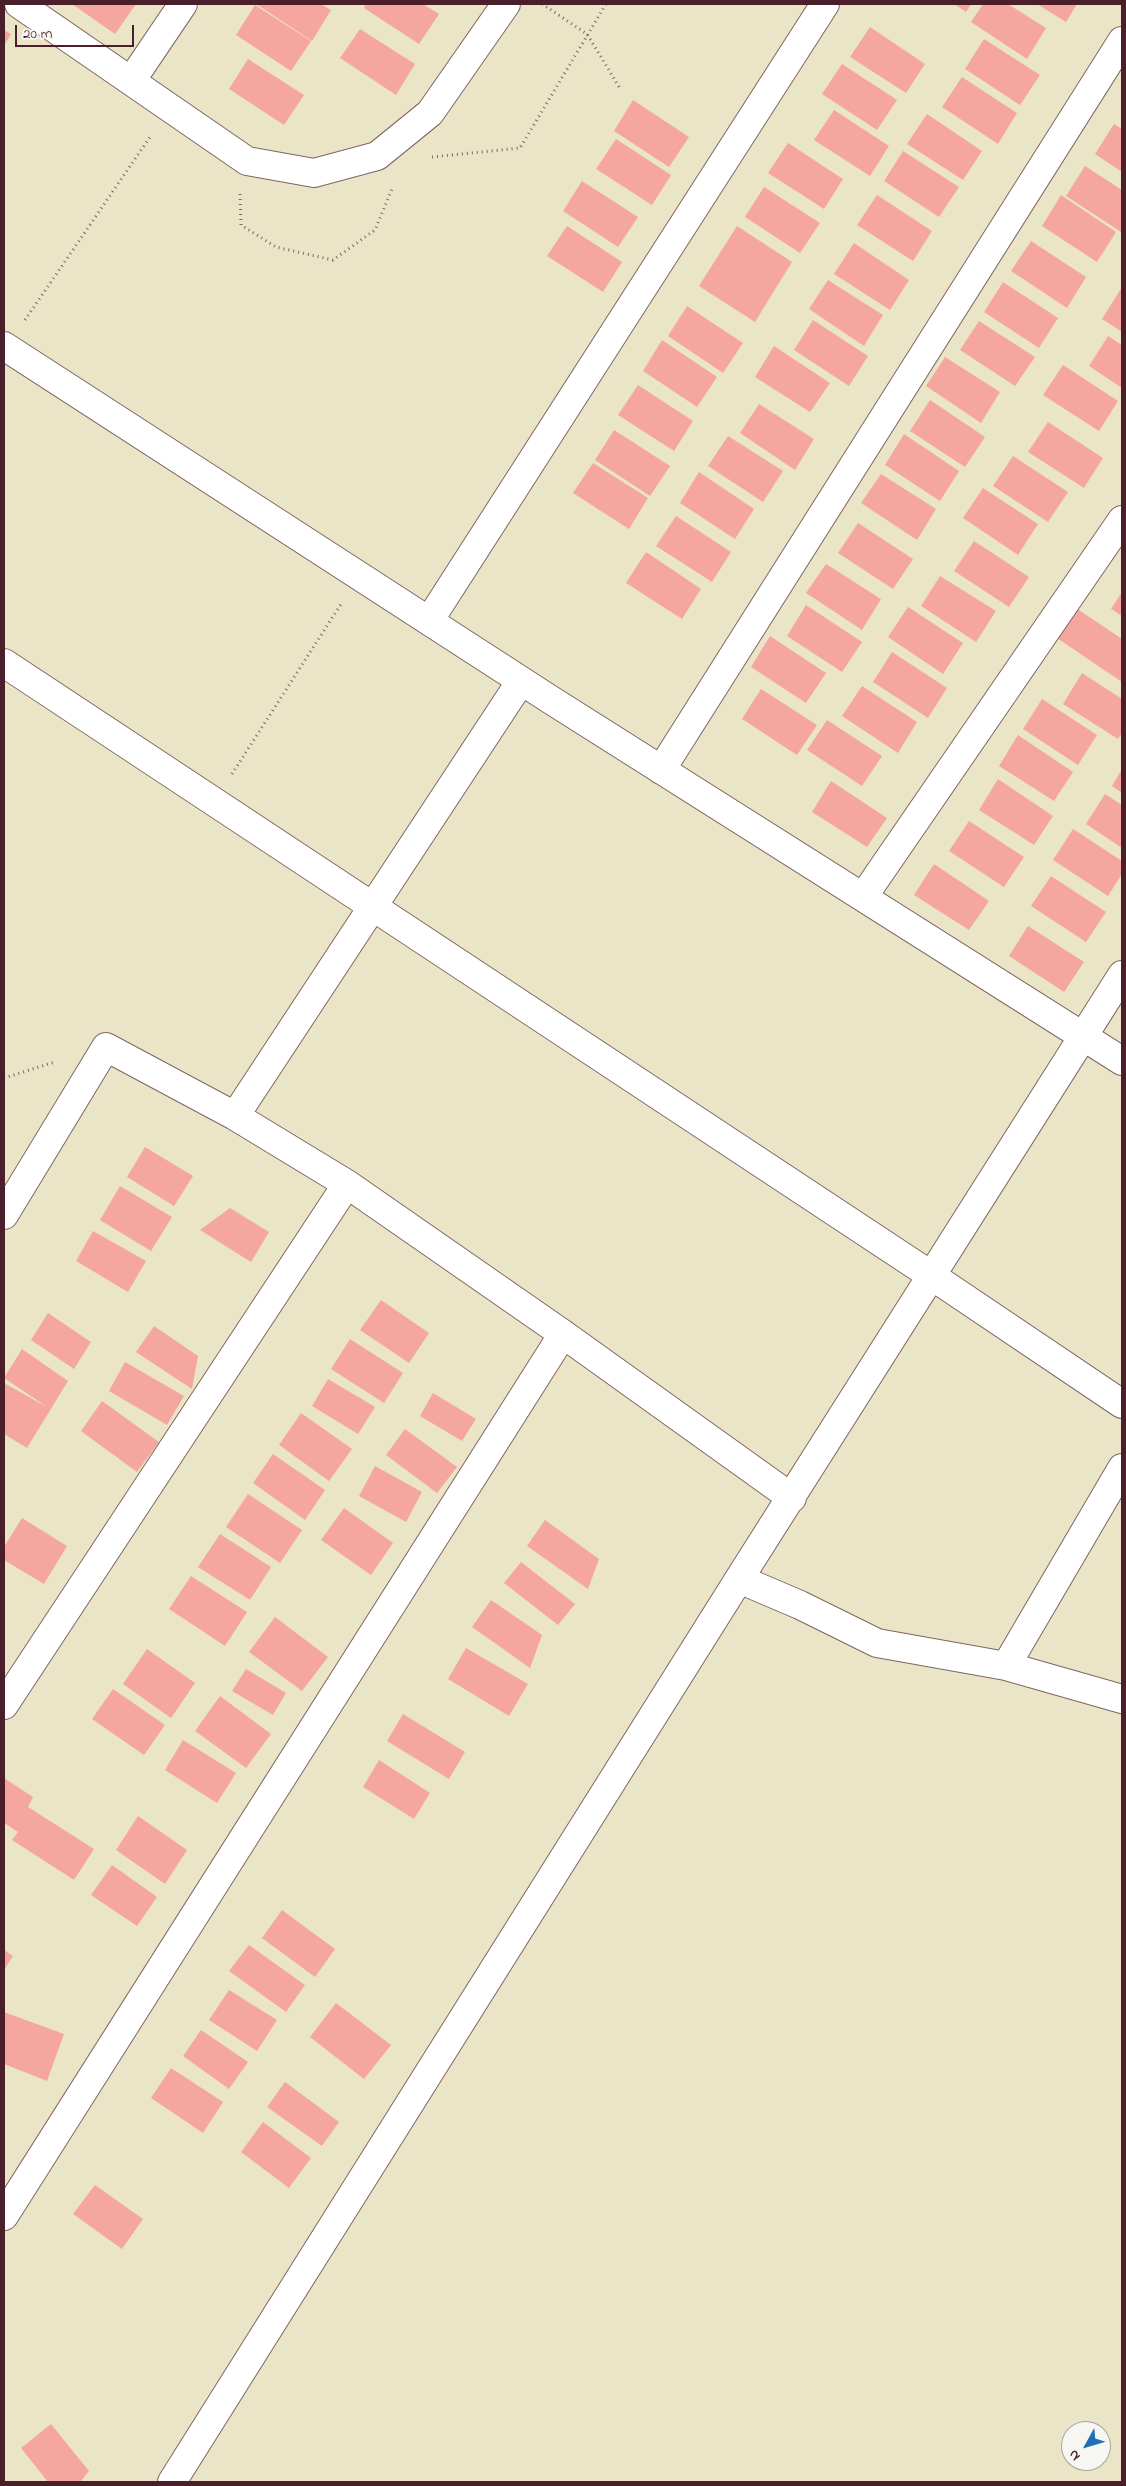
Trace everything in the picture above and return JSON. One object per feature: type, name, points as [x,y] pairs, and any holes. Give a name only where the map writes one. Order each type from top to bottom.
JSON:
[{"type":"street","points":[[19,4],[247,161],[314,172],[377,156],[430,113],[506,4]]},
{"type":"street","points":[[131,81],[183,4]]},
{"type":"street","points":[[429,621],[825,4]]},
{"type":"street","points":[[661,770],[1122,41]]},
{"type":"street","points":[[5,346],[521,681],[1122,1061]]},
{"type":"street","points":[[863,897],[1122,520]]},
{"type":"street","points":[[4,663],[932,1276],[1122,1404]]},
{"type":"street","points":[[235,1116],[521,681]]},
{"type":"street","points":[[172,2482],[739,1579],[792,1498],[1082,1036],[1122,976]]},
{"type":"street","points":[[4,1215],[106,1047],[235,1116],[347,1184],[563,1334],[792,1498]]},
{"type":"street","points":[[4,1705],[347,1184]]},
{"type":"street","points":[[4,2216],[563,1334]]},
{"type":"street","points":[[1006,1666],[1122,1468]]},
{"type":"street","points":[[739,1579],[800,1605],[878,1643],[1006,1666],[1122,1699]]},
{"type":"path","points":[[542,4],[587,34],[621,90]]},
{"type":"path","points":[[5,346],[170,108]]},
{"type":"path","points":[[214,802],[359,575]]},
{"type":"building","points":[[72,4],[136,4],[115,34]]},
{"type":"building","points":[[256,4],[321,4],[331,10],[312,41]]},
{"type":"building","points":[[366,4],[423,4],[439,14],[419,44],[364,8]]},
{"type":"building","points":[[954,4],[971,4],[966,12]]},
{"type":"building","points":[[983,4],[1008,4],[1046,28],[1027,59],[971,22]]},
{"type":"building","points":[[1037,4],[1077,4],[1066,22]]},
{"type":"building","points":[[255,5],[311,41],[291,71],[236,35]]},
{"type":"building","points":[[870,27],[925,64],[906,93],[850,57]]},
{"type":"building","points":[[360,29],[415,64],[396,95],[340,58]]},
{"type":"building","points":[[4,30],[11,34],[4,46]]},
{"type":"building","points":[[984,39],[1040,75],[1020,105],[965,69]]},
{"type":"building","points":[[248,59],[304,95],[284,125],[229,89]]},
{"type":"building","points":[[842,64],[897,100],[877,130],[822,94]]},
{"type":"building","points":[[962,77],[1017,113],[998,144],[942,107]]},
{"type":"building","points":[[633,100],[689,137],[669,167],[614,131]]},
{"type":"building","points":[[834,110],[889,146],[870,176],[814,140]]},
{"type":"building","points":[[927,114],[982,151],[963,180],[907,144]]},
{"type":"building","points":[[1114,124],[1122,129],[1122,172],[1095,154]]},
{"type":"building","points":[[616,139],[671,175],[652,205],[596,169]]},
{"type":"building","points":[[788,143],[843,179],[824,209],[768,173]]},
{"type":"building","points":[[903,151],[959,187],[939,217],[884,181]]},
{"type":"building","points":[[1085,166],[1122,190],[1121,232],[1066,196]]},
{"type":"building","points":[[582,181],[638,217],[618,247],[563,211]]},
{"type":"building","points":[[764,187],[820,223],[800,253],[745,217]]},
{"type":"building","points":[[877,195],[932,231],[913,261],[857,225]]},
{"type":"building","points":[[1061,195],[1116,232],[1097,262],[1042,226]]},
{"type":"building","points":[[567,226],[622,262],[603,292],[547,256]]},
{"type":"building","points":[[737,226],[792,262],[755,322],[699,286]]},
{"type":"building","points":[[1031,241],[1086,277],[1067,308],[1011,271]]},
{"type":"building","points":[[854,243],[909,280],[890,310],[834,274]]},
{"type":"building","points":[[828,280],[883,315],[864,346],[809,309]]},
{"type":"building","points":[[1003,282],[1058,318],[1039,348],[984,312]]},
{"type":"building","points":[[1122,287],[1122,332],[1102,319]]},
{"type":"building","points":[[687,306],[743,343],[723,373],[668,336]]},
{"type":"building","points":[[813,320],[868,356],[849,386],[794,350]]},
{"type":"building","points":[[979,321],[1035,357],[1015,386],[960,350]]},
{"type":"building","points":[[1108,336],[1122,345],[1122,388],[1089,366]]},
{"type":"building","points":[[662,340],[717,377],[697,407],[643,371]]},
{"type":"building","points":[[774,346],[830,383],[810,412],[755,377]]},
{"type":"building","points":[[945,357],[1000,392],[981,423],[926,386]]},
{"type":"building","points":[[1063,365],[1118,401],[1099,431],[1043,395]]},
{"type":"building","points":[[638,385],[693,421],[674,451],[618,415]]},
{"type":"building","points":[[930,400],[985,437],[965,467],[910,431]]},
{"type":"building","points":[[759,404],[814,439],[795,470],[740,433]]},
{"type":"building","points":[[1048,422],[1103,458],[1084,488],[1028,452]]},
{"type":"building","points":[[614,430],[670,466],[650,496],[595,460]]},
{"type":"building","points":[[904,434],[959,471],[940,501],[885,465]]},
{"type":"building","points":[[728,436],[783,471],[763,502],[708,466]]},
{"type":"building","points":[[1013,456],[1068,492],[1048,522],[993,486]]},
{"type":"building","points":[[593,463],[648,498],[629,529],[573,493]]},
{"type":"building","points":[[699,472],[754,509],[735,539],[680,503]]},
{"type":"building","points":[[881,474],[936,509],[917,540],[861,503]]},
{"type":"building","points":[[983,488],[1038,524],[1018,555],[963,518]]},
{"type":"building","points":[[676,516],[731,552],[712,582],[656,546]]},
{"type":"building","points":[[858,523],[913,559],[893,589],[838,553]]},
{"type":"building","points":[[974,541],[1029,577],[1009,607],[954,571]]},
{"type":"building","points":[[646,552],[701,589],[682,619],[626,583]]},
{"type":"building","points":[[826,564],[881,599],[862,630],[806,593]]},
{"type":"building","points":[[940,576],[996,611],[976,642],[921,606]]},
{"type":"building","points":[[1122,592],[1122,616],[1111,609]]},
{"type":"building","points":[[1070,604],[1122,639],[1122,682],[1051,634]]},
{"type":"building","points":[[806,605],[862,642],[842,672],[787,636]]},
{"type":"building","points":[[908,607],[963,643],[943,674],[888,637]]},
{"type":"building","points":[[770,636],[826,673],[806,703],[751,667]]},
{"type":"building","points":[[892,652],[947,688],[928,718],[873,682]]},
{"type":"building","points":[[1082,673],[1122,699],[1122,733],[1118,739],[1063,704]]},
{"type":"building","points":[[862,686],[917,722],[898,753],[842,716]]},
{"type":"building","points":[[761,689],[817,725],[797,755],[742,719]]},
{"type":"building","points":[[1042,699],[1097,735],[1078,765],[1023,729]]},
{"type":"building","points":[[827,720],[882,756],[862,786],[807,750]]},
{"type":"building","points":[[1018,735],[1073,772],[1054,801],[999,766]]},
{"type":"building","points":[[1122,769],[1122,793],[1112,786]]},
{"type":"building","points":[[998,779],[1053,816],[1034,845],[979,810]]},
{"type":"building","points":[[831,781],[887,818],[867,847],[812,812]]},
{"type":"building","points":[[1105,794],[1122,805],[1122,848],[1086,824]]},
{"type":"building","points":[[969,821],[1024,857],[1004,887],[949,851]]},
{"type":"building","points":[[1073,829],[1122,861],[1122,874],[1108,896],[1053,860]]},
{"type":"building","points":[[934,864],[989,901],[969,930],[914,895]]},
{"type":"building","points":[[1051,876],[1106,912],[1086,942],[1031,906]]},
{"type":"building","points":[[1028,926],[1084,962],[1064,992],[1009,956]]},
{"type":"building","points":[[145,1147],[193,1176],[174,1206],[127,1177]]},
{"type":"building","points":[[120,1186],[172,1217],[151,1251],[100,1220]]},
{"type":"building","points":[[230,1208],[269,1232],[251,1262],[200,1230]]},
{"type":"building","points":[[93,1231],[146,1261],[128,1292],[76,1261]]},
{"type":"building","points":[[381,1300],[429,1333],[409,1363],[360,1330]]},
{"type":"building","points":[[48,1313],[91,1342],[74,1369],[31,1340]]},
{"type":"building","points":[[154,1326],[198,1356],[192,1389],[136,1352]]},
{"type":"building","points":[[350,1339],[403,1373],[384,1403],[331,1369]]},
{"type":"building","points":[[22,1349],[68,1381],[27,1448],[4,1434],[4,1383],[47,1407],[4,1378]]},
{"type":"building","points":[[125,1362],[184,1396],[167,1425],[109,1391]]},
{"type":"building","points":[[328,1379],[375,1407],[358,1434],[312,1406]]},
{"type":"building","points":[[433,1393],[476,1419],[462,1441],[420,1416]]},
{"type":"building","points":[[102,1401],[159,1442],[137,1472],[81,1431]]},
{"type":"building","points":[[301,1413],[352,1449],[329,1481],[279,1445]]},
{"type":"building","points":[[405,1429],[457,1467],[437,1493],[386,1455]]},
{"type":"building","points":[[273,1454],[325,1490],[305,1520],[253,1483]]},
{"type":"building","points":[[375,1466],[422,1492],[406,1522],[359,1496]]},
{"type":"building","points":[[248,1494],[302,1530],[280,1563],[226,1527]]},
{"type":"building","points":[[344,1508],[393,1543],[371,1575],[321,1540]]},
{"type":"building","points":[[22,1518],[67,1546],[44,1584],[4,1560],[4,1547]]},
{"type":"building","points":[[545,1520],[599,1559],[588,1589],[527,1546]]},
{"type":"building","points":[[220,1534],[271,1567],[250,1600],[198,1567]]},
{"type":"building","points":[[521,1562],[575,1604],[558,1625],[504,1583]]},
{"type":"building","points":[[191,1576],[247,1612],[225,1646],[169,1609]]},
{"type":"building","points":[[491,1600],[542,1635],[530,1668],[472,1627]]},
{"type":"building","points":[[275,1617],[328,1657],[302,1691],[249,1652]]},
{"type":"building","points":[[466,1648],[528,1684],[509,1716],[448,1679]]},
{"type":"building","points":[[147,1649],[195,1683],[171,1718],[123,1684]]},
{"type":"building","points":[[246,1669],[286,1693],[273,1715],[232,1691]]},
{"type":"building","points":[[113,1689],[165,1725],[144,1755],[92,1719]]},
{"type":"building","points":[[220,1696],[271,1734],[246,1768],[195,1731]]},
{"type":"building","points":[[403,1714],[465,1752],[449,1779],[387,1741]]},
{"type":"building","points":[[183,1740],[236,1773],[217,1803],[165,1770]]},
{"type":"building","points":[[379,1760],[430,1793],[414,1819],[363,1787]]},
{"type":"building","points":[[4,1778],[33,1797],[28,1807],[94,1849],[74,1880],[12,1840],[18,1832],[4,1823]]},
{"type":"building","points":[[138,1816],[187,1850],[165,1884],[116,1850]]},
{"type":"building","points":[[112,1865],[157,1897],[137,1926],[91,1895]]},
{"type":"building","points":[[282,1910],[335,1949],[315,1977],[262,1938]]},
{"type":"building","points":[[249,1945],[305,1985],[286,2012],[229,1971]]},
{"type":"building","points":[[4,1950],[13,1956],[4,1970]]},
{"type":"building","points":[[229,1990],[277,2020],[257,2051],[209,2020]]},
{"type":"building","points":[[336,2003],[391,2045],[364,2079],[310,2037]]},
{"type":"building","points":[[4,2012],[64,2034],[47,2081],[4,2064]]},
{"type":"building","points":[[201,2030],[248,2062],[229,2089],[183,2056]]},
{"type":"building","points":[[171,2068],[223,2102],[203,2133],[151,2098]]},
{"type":"building","points":[[285,2082],[339,2122],[322,2146],[267,2107]]},
{"type":"building","points":[[263,2122],[311,2158],[289,2188],[241,2152]]},
{"type":"building","points":[[95,2185],[143,2219],[122,2249],[73,2214]]},
{"type":"building","points":[[51,2424],[89,2471],[80,2482],[48,2482],[21,2448]]}]
